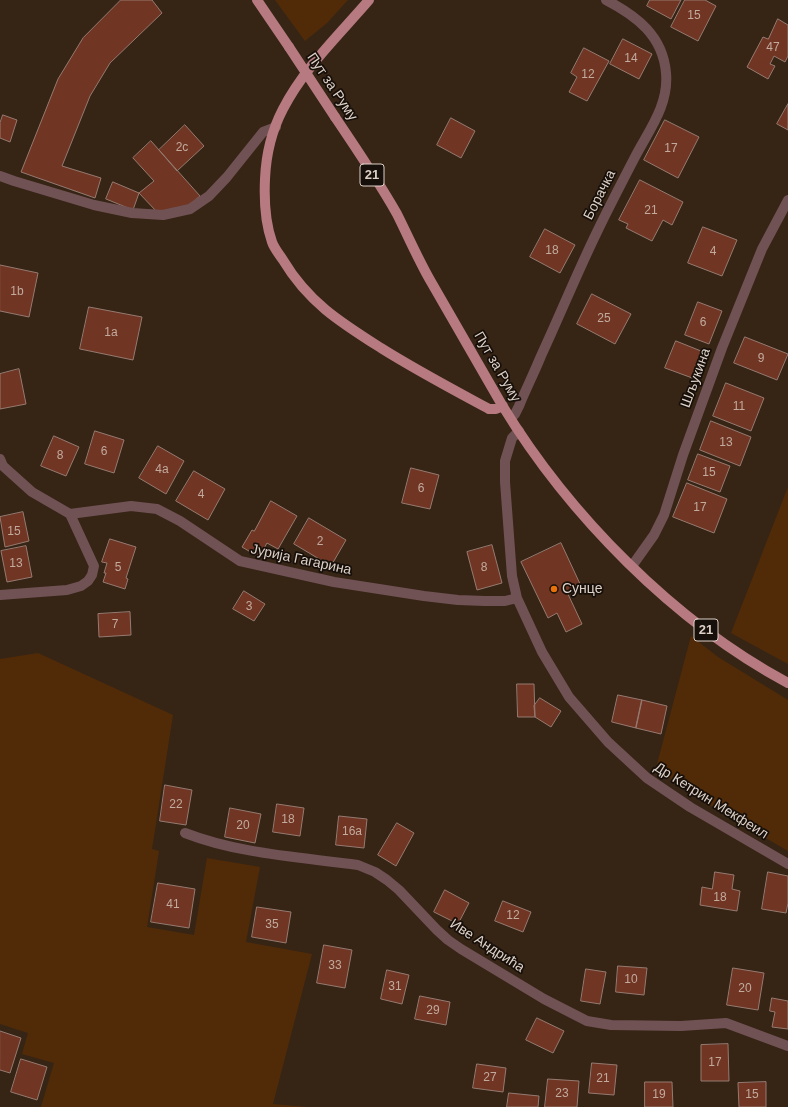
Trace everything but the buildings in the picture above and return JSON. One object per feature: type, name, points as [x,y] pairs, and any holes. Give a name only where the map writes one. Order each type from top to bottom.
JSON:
[{"type":"main road","name":"Пут за Руму","points":[[257,0],[336,118],[396,213],[430,278],[503,406],[545,468],[576,507],[632,566],[680,609],[725,644],[762,669],[788,683]]},
{"type":"main road","points":[[369,0],[303,77],[283,109],[270,144],[266,164],[264,198],[272,243],[292,276],[310,297],[348,327],[416,369],[489,409],[496,409],[503,406]]},
{"type":"street","name":"Борачка","points":[[511,418],[517,410],[580,267],[614,198],[660,112],[665,95],[666,73],[662,53],[657,41],[648,28],[623,9],[606,0]]},
{"type":"street","points":[[0,176],[94,205],[132,213],[162,215],[190,209],[209,196],[227,177],[263,132],[276,127]]},
{"type":"street","name":"Шљукина","points":[[632,566],[654,535],[664,515],[683,455],[722,348],[762,249],[788,200]]},
{"type":"street","name":"Др Кетрин Мекфеил","points":[[519,431],[512,438],[510,444],[506,461],[504,482],[512,576],[517,598],[542,652],[569,697],[608,742],[647,778],[690,807],[788,864]]},
{"type":"street","points":[[0,460],[3,466],[32,492],[70,514],[94,566],[92,575],[88,581],[81,586],[67,590],[0,595]]},
{"type":"street","name":"Јурија Гагарина","points":[[70,514],[131,506],[157,509],[180,521],[240,561],[334,582],[424,596],[458,600],[485,601],[504,601],[517,598]]},
{"type":"street","name":"Иве Андрића","points":[[184,833],[227,846],[358,865],[367,868],[387,880],[399,890],[448,940],[544,999],[587,1021],[611,1025],[681,1026],[726,1023],[788,1046]]},
{"type":"shaded area","points":[[275,0],[348,0],[327,23],[305,41]]},
{"type":"shaded area","points":[[788,487],[788,664],[731,633]]},
{"type":"shaded area","points":[[691,636],[718,657],[788,700],[788,851],[696,797],[656,768]]},
{"type":"shaded area","points":[[38,653],[173,715],[152,849],[159,851],[147,927],[194,935],[207,858],[260,867],[246,942],[312,954],[273,1104],[308,1107],[41,1107],[54,1063],[22,1054],[28,1033],[0,1024],[0,659]]},
{"type":"place","name":"Сунце","points":[[554,589]]}]
